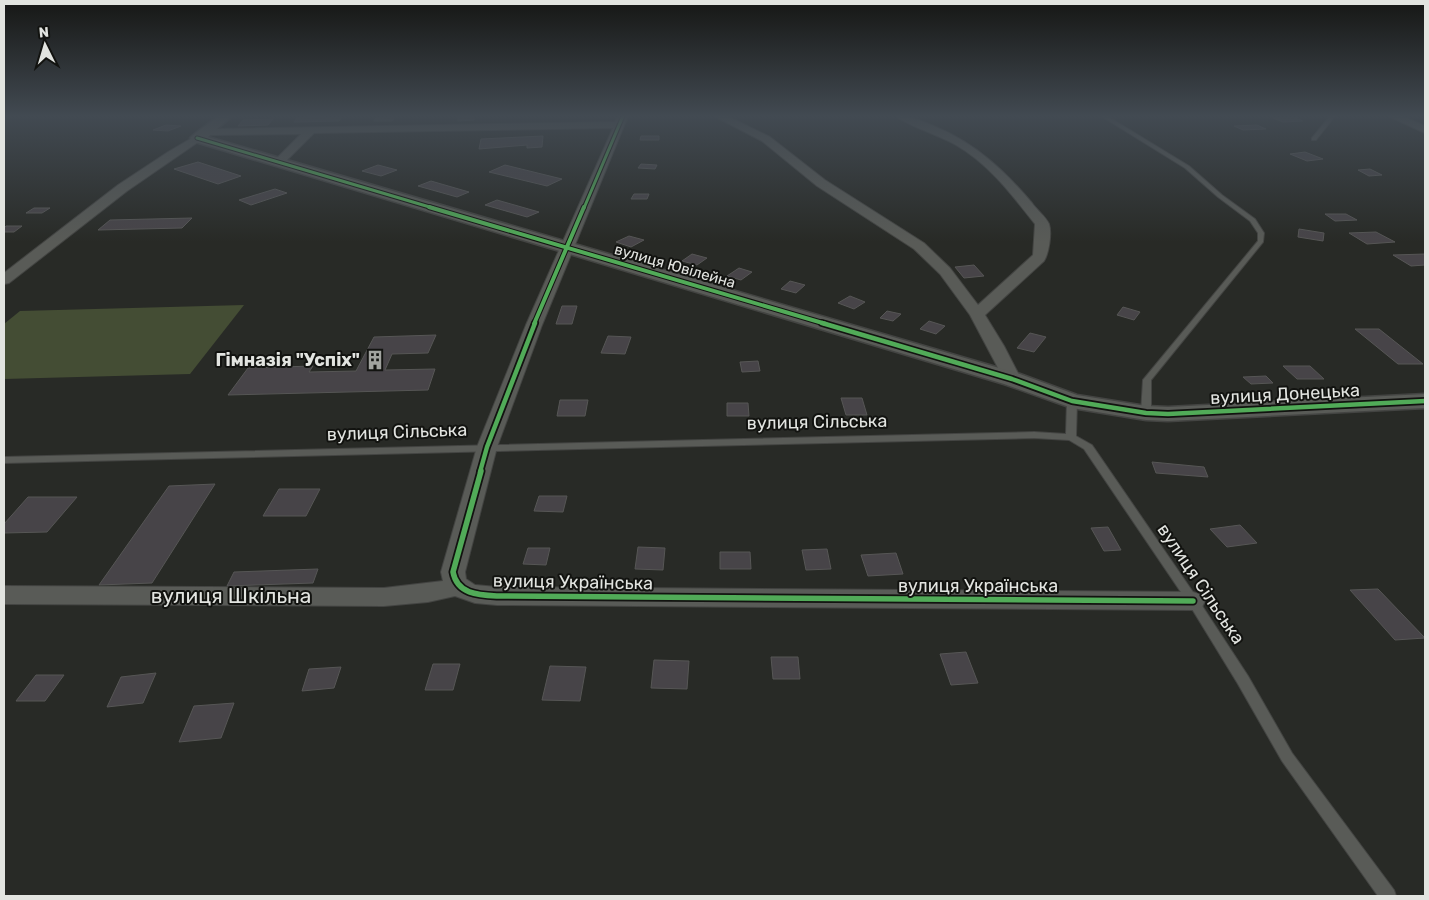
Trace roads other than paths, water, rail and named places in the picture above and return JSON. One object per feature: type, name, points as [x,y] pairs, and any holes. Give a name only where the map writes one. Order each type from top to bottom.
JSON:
[{"type":"street","points":[[4,280],[105,200],[164,158]]},
{"type":"street","name":"вулиця Ювілейна","points":[[269,158],[1012,379],[1072,401],[1146,413]]},
{"type":"street","points":[[280,162],[284,158]]},
{"type":"street","points":[[458,587],[454,580],[453,572],[487,447],[567,247],[605,158]]},
{"type":"street","points":[[789,158],[820,183],[919,246],[945,271],[977,314],[996,346],[1012,379]]},
{"type":"street","points":[[977,314],[1039,258],[1042,253],[1042,224],[1012,186],[981,158]]},
{"type":"street","name":"вулиця Донецька","points":[[1146,413],[1168,414],[1425,401]]},
{"type":"street","name":"вулиця Українська","points":[[458,587],[474,595],[497,596],[1192,601]]},
{"type":"street","name":"вулиця Шкільна","points":[[4,595],[384,597],[428,593],[458,587]]},
{"type":"lane","points":[[1146,413],[1147,380],[1261,241],[1261,233],[1253,220],[1220,196],[1187,167],[1172,158]]},
{"type":"lane","points":[[1071,438],[1072,401]]},
{"type":"lane","name":"вулиця Сільська","points":[[4,460],[1034,435],[1071,438],[1080,441],[1088,447],[1243,680],[1288,757],[1388,896]]},
{"type":"place","name":"Гімназія \"Успіх\"","points":[[375,360]]}]
